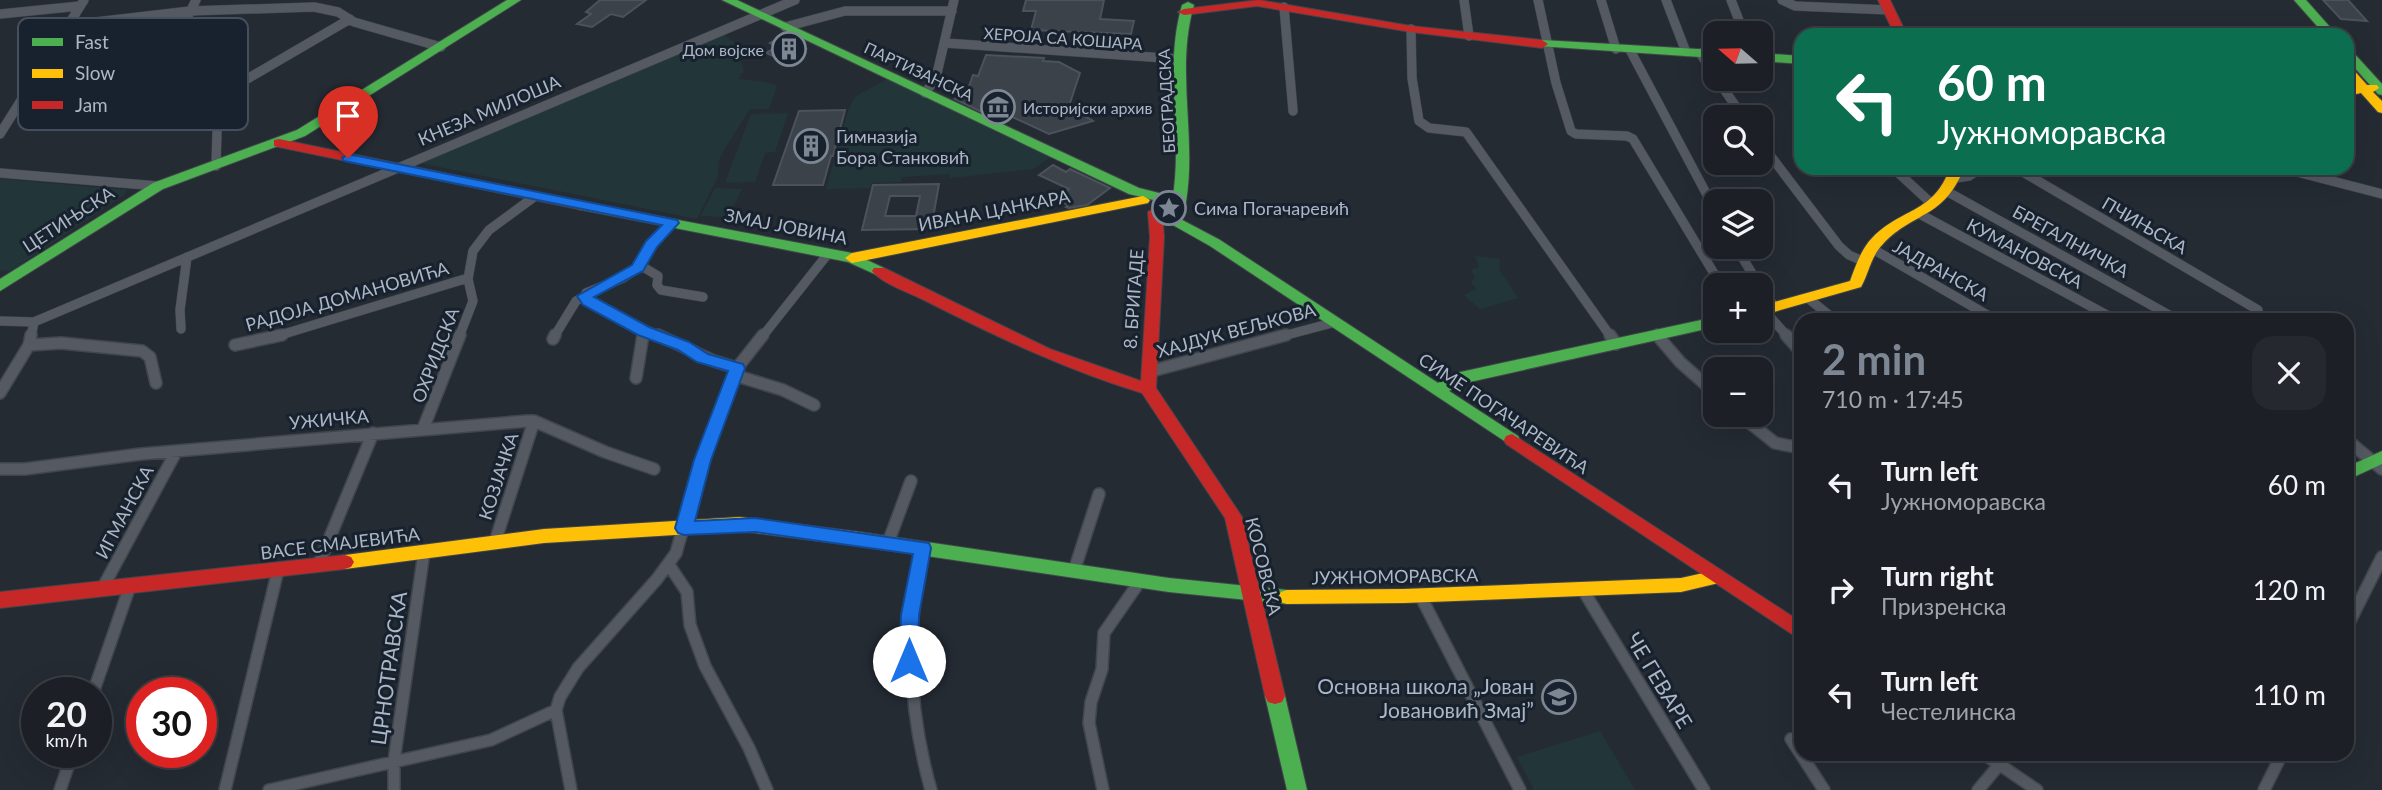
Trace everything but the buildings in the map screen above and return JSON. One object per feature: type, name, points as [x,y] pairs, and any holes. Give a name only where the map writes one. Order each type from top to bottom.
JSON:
[{"type":"street","points":[[187,18],[196,0]]},
{"type":"street","name":"ЦЕТИЊСКА","points":[[4,280],[158,186],[279,144],[515,0]]},
{"type":"street","name":"ПАРТИЗАНСКА","points":[[728,0],[1163,210]]},
{"type":"street","name":"КНЕЗА МИЛОША","points":[[0,321],[34,322],[795,0]]},
{"type":"street","points":[[925,93],[936,79],[954,0]]},
{"type":"street","points":[[1210,0],[1226,6]]},
{"type":"street","points":[[1464,0],[1469,36]]},
{"type":"street","points":[[1538,0],[1556,83],[1571,131],[1576,134],[1627,136],[1633,139],[1714,273]]},
{"type":"street","points":[[1601,0],[1623,49],[1703,190]]},
{"type":"street","points":[[1666,0],[1700,53]]},
{"type":"street","points":[[1731,0],[1739,21]]},
{"type":"street","points":[[1782,0],[1795,6],[1886,5],[1898,28]]},
{"type":"street","points":[[2287,0],[2311,28]]},
{"type":"street","points":[[2300,0],[2325,28]]},
{"type":"street","points":[[0,14],[82,3]]},
{"type":"street","points":[[1188,6],[1257,3],[1469,36],[1549,45],[1700,53]]},
{"type":"street","name":"БЕОГРАДСКА","points":[[1163,210],[1186,186],[1179,59],[1188,6]]},
{"type":"street","points":[[130,18],[190,11],[314,7],[338,12],[350,19],[441,47]]},
{"type":"street","points":[[1284,7],[1293,111]]},
{"type":"street","points":[[785,27],[845,11],[952,11]]},
{"type":"street","points":[[248,78],[350,19]]},
{"type":"street","points":[[1411,29],[1412,78],[1419,121],[1430,128],[1466,132],[1616,344]]},
{"type":"street","name":"ХЕРОЈА СА КОШАРА","points":[[945,43],[1179,59]]},
{"type":"street","points":[[1773,58],[1794,60]]},
{"type":"street","points":[[2354,62],[2378,95]]},
{"type":"street","points":[[2354,76],[2378,95]]},
{"type":"street","points":[[2354,93],[2378,95]]},
{"type":"street","points":[[2354,99],[2378,95]]},
{"type":"street","points":[[0,134],[18,106]]},
{"type":"street","points":[[216,166],[217,130]]},
{"type":"street","name":"ЗМАЈ ЈОВИНА","points":[[279,144],[534,197],[852,258],[1003,332],[1109,379],[1148,389]]},
{"type":"street","name":"ЈАДРАНСКА","points":[[1773,159],[1839,246],[1849,255],[1868,255],[1982,313]]},
{"type":"street","points":[[0,173],[158,186]]},
{"type":"street","name":"КУМАНОВСКА","points":[[1899,175],[1925,208],[2104,313]]},
{"type":"street","points":[[1773,308],[1856,284],[1868,255],[1880,238],[1925,208],[1953,180],[1970,175]]},
{"type":"street","name":"ПЧИЊСКА","points":[[2028,175],[2258,310]]},
{"type":"street","points":[[2309,175],[2382,194]]},
{"type":"street","name":"БРЕГАЛНИЧКА","points":[[1953,180],[2167,313]]},
{"type":"street","name":"ОХРИДСКА","points":[[423,429],[473,301],[468,278],[473,252],[481,236],[534,197]]},
{"type":"street","name":"ИВАНА ЦАНКАРА","points":[[852,258],[1163,210]]},
{"type":"street","name":"СИМЕ ПОГАЧАРЕВИЋА","points":[[1163,210],[1794,627]]},
{"type":"street","name":"8. БРИГАДЕ","points":[[1148,372],[1163,210]]},
{"type":"street","points":[[553,339],[576,301],[623,278],[640,265],[651,244],[672,223]]},
{"type":"street","points":[[571,790],[556,710],[560,697],[578,668],[669,565],[681,543],[702,460],[736,372],[827,254]]},
{"type":"street","points":[[181,329],[178,313],[188,269],[187,257]]},
{"type":"street","points":[[640,265],[658,276],[657,285],[661,290],[703,297]]},
{"type":"street","name":"РАДОЈА ДОМАНОВИЋА","points":[[235,345],[284,335],[468,278]]},
{"type":"street","points":[[585,296],[589,301],[644,331],[684,346],[703,358],[814,405]]},
{"type":"street","points":[[1809,299],[1826,313]]},
{"type":"street","points":[[1773,317],[1794,343]]},
{"type":"street","points":[[0,393],[29,345],[34,322]]},
{"type":"street","name":"ХАЈДУК ВЕЉКОВА","points":[[1148,372],[1332,323]]},
{"type":"street","points":[[1437,391],[1456,379],[1703,325]]},
{"type":"street","points":[[636,378],[639,346],[644,331]]},
{"type":"street","points":[[1657,335],[1680,362],[1703,382]]},
{"type":"street","points":[[29,345],[61,343],[142,351],[150,357],[156,383]]},
{"type":"street","points":[[1148,372],[1148,389]]},
{"type":"street","name":"КОСОВСКА","points":[[1148,389],[1233,517],[1297,790]]},
{"type":"street","name":"УЖИЧКА","points":[[0,469],[373,433],[534,421],[654,469]]},
{"type":"street","name":"КОЗЈАЧКА","points":[[495,542],[534,421]]},
{"type":"street","points":[[1755,427],[1775,443],[1794,447]]},
{"type":"street","points":[[317,566],[373,433]]},
{"type":"street","points":[[2354,445],[2379,463]]},
{"type":"street","name":"ИГМАНСКА","points":[[102,589],[176,452]]},
{"type":"street","points":[[2354,472],[2379,463]]},
{"type":"street","points":[[888,543],[911,481]]},
{"type":"street","points":[[1074,571],[1099,494]]},
{"type":"street","name":"ЈУЖНОМОРАВСКА","points":[[684,528],[755,525],[1253,595],[1420,595],[1583,590],[1681,585],[1717,577]]},
{"type":"street","name":"ВАСЕ СМАЈЕВИЋА","points":[[0,600],[317,566],[544,536],[684,528]]},
{"type":"street","points":[[923,548],[915,578],[908,640],[916,726],[931,790]]},
{"type":"street","name":"ЦРНОТРАВСКА","points":[[394,790],[394,761],[424,552]]},
{"type":"street","points":[[2354,613],[2382,557]]},
{"type":"street","points":[[669,565],[687,592],[690,625],[705,666],[749,748],[767,790]]},
{"type":"street","points":[[225,790],[278,570]]},
{"type":"street","points":[[1103,790],[1089,723],[1091,702],[1102,669],[1104,633],[1140,581]]},
{"type":"street","points":[[99,677],[130,586]]},
{"type":"street","name":"ЧЕ ГЕВАРЕ","points":[[1583,590],[1704,790]]},
{"type":"street","points":[[1420,595],[1520,790]]},
{"type":"street","points":[[269,790],[491,740],[556,710]]},
{"type":"street","points":[[1791,739],[1794,744]]},
{"type":"street","points":[[1805,761],[1824,790]]},
{"type":"street","points":[[1994,761],[2037,790]]},
{"type":"street","points":[[2264,790],[2278,761]]},
{"type":"street","points":[[1978,790],[1999,765]]},
{"type":"street","points":[[60,790],[68,768]]},
{"type":"green space","points":[[724,35],[733,41],[744,70],[738,79],[777,86],[769,109],[750,109],[724,150],[719,160],[718,176],[697,219],[420,163]]},
{"type":"green space","points":[[892,77],[936,98],[997,133],[1056,154],[1033,169],[950,178],[949,174],[902,177],[901,182],[872,183],[871,188],[826,189],[849,108],[856,96]]},
{"type":"green space","points":[[788,113],[775,152],[765,153],[755,182],[725,183],[751,114]]},
{"type":"green space","points":[[0,179],[128,190],[123,196],[10,271],[0,270]]},
{"type":"green space","points":[[715,188],[742,189],[728,217],[701,216]]},
{"type":"green space","points":[[1475,256],[1500,259],[1499,269],[1518,298],[1480,309],[1464,295],[1476,289],[1471,282],[1475,277],[1471,270],[1479,267]]},
{"type":"green space","points":[[1600,731],[1635,790],[1534,790],[1517,757]]},
{"type":"traffic: fast","points":[[0,286],[158,186],[301,133],[515,0]]},
{"type":"traffic: fast","points":[[728,0],[1134,191],[1166,199]]},
{"type":"traffic: fast","points":[[2300,0],[2325,28]]},
{"type":"traffic: fast","points":[[1179,202],[1184,153],[1178,53],[1188,5]]},
{"type":"traffic: fast","points":[[1542,44],[1703,53]]},
{"type":"traffic: fast","points":[[1773,58],[1794,59]]},
{"type":"traffic: fast","points":[[2354,60],[2382,91]]},
{"type":"traffic: fast","points":[[583,206],[852,258],[879,271]]},
{"type":"traffic: fast","points":[[1169,217],[1215,243],[1512,440]]},
{"type":"traffic: fast","points":[[1437,391],[1456,379],[1703,325]]},
{"type":"traffic: fast","points":[[2354,471],[2382,457]]},
{"type":"traffic: fast","points":[[859,539],[1169,585],[1287,597]]},
{"type":"traffic: fast","points":[[1275,696],[1297,790]]},
{"type":"traffic: slow","points":[[2354,78],[2382,109]]},
{"type":"traffic: slow","points":[[2354,91],[2373,88]]},
{"type":"traffic: slow","points":[[1773,307],[1856,284],[1867,255],[1878,240],[1943,196],[1954,175]]},
{"type":"traffic: slow","points":[[852,258],[1143,200]]},
{"type":"traffic: slow","points":[[345,562],[544,536],[740,524],[859,539]]},
{"type":"traffic: slow","points":[[1287,597],[1404,596],[1681,585],[1717,577]]},
{"type":"traffic: jam","points":[[1884,0],[1898,28]]},
{"type":"traffic: jam","points":[[1184,12],[1257,3],[1411,29],[1542,44]]},
{"type":"traffic: jam","points":[[279,143],[583,206]]},
{"type":"traffic: jam","points":[[1155,212],[1157,237],[1148,389],[1233,517],[1275,696]]},
{"type":"traffic: jam","points":[[879,271],[1045,352],[1113,379],[1148,389]]},
{"type":"traffic: jam","points":[[1512,440],[1794,627]]},
{"type":"traffic: jam","points":[[0,600],[345,562]]},
{"type":"place","name":"Дом војске","points":[[789,49]]},
{"type":"place","name":"Историјски архив","points":[[998,107]]},
{"type":"place","name":"Гимназија Бора Станковић","points":[[811,146]]},
{"type":"place","name":"Сима Погачаревић","points":[[1169,208]]},
{"type":"place","name":"Основна школа „Јован Јовановић Змај”","points":[[1559,697]]},
{"type":"route","points":[[348,158],[672,223],[651,244],[638,268],[623,278],[586,293],[585,298],[644,331],[684,346],[712,362],[737,368],[702,460],[684,528],[755,525],[923,548],[915,578],[910,615],[909,661]]}]
